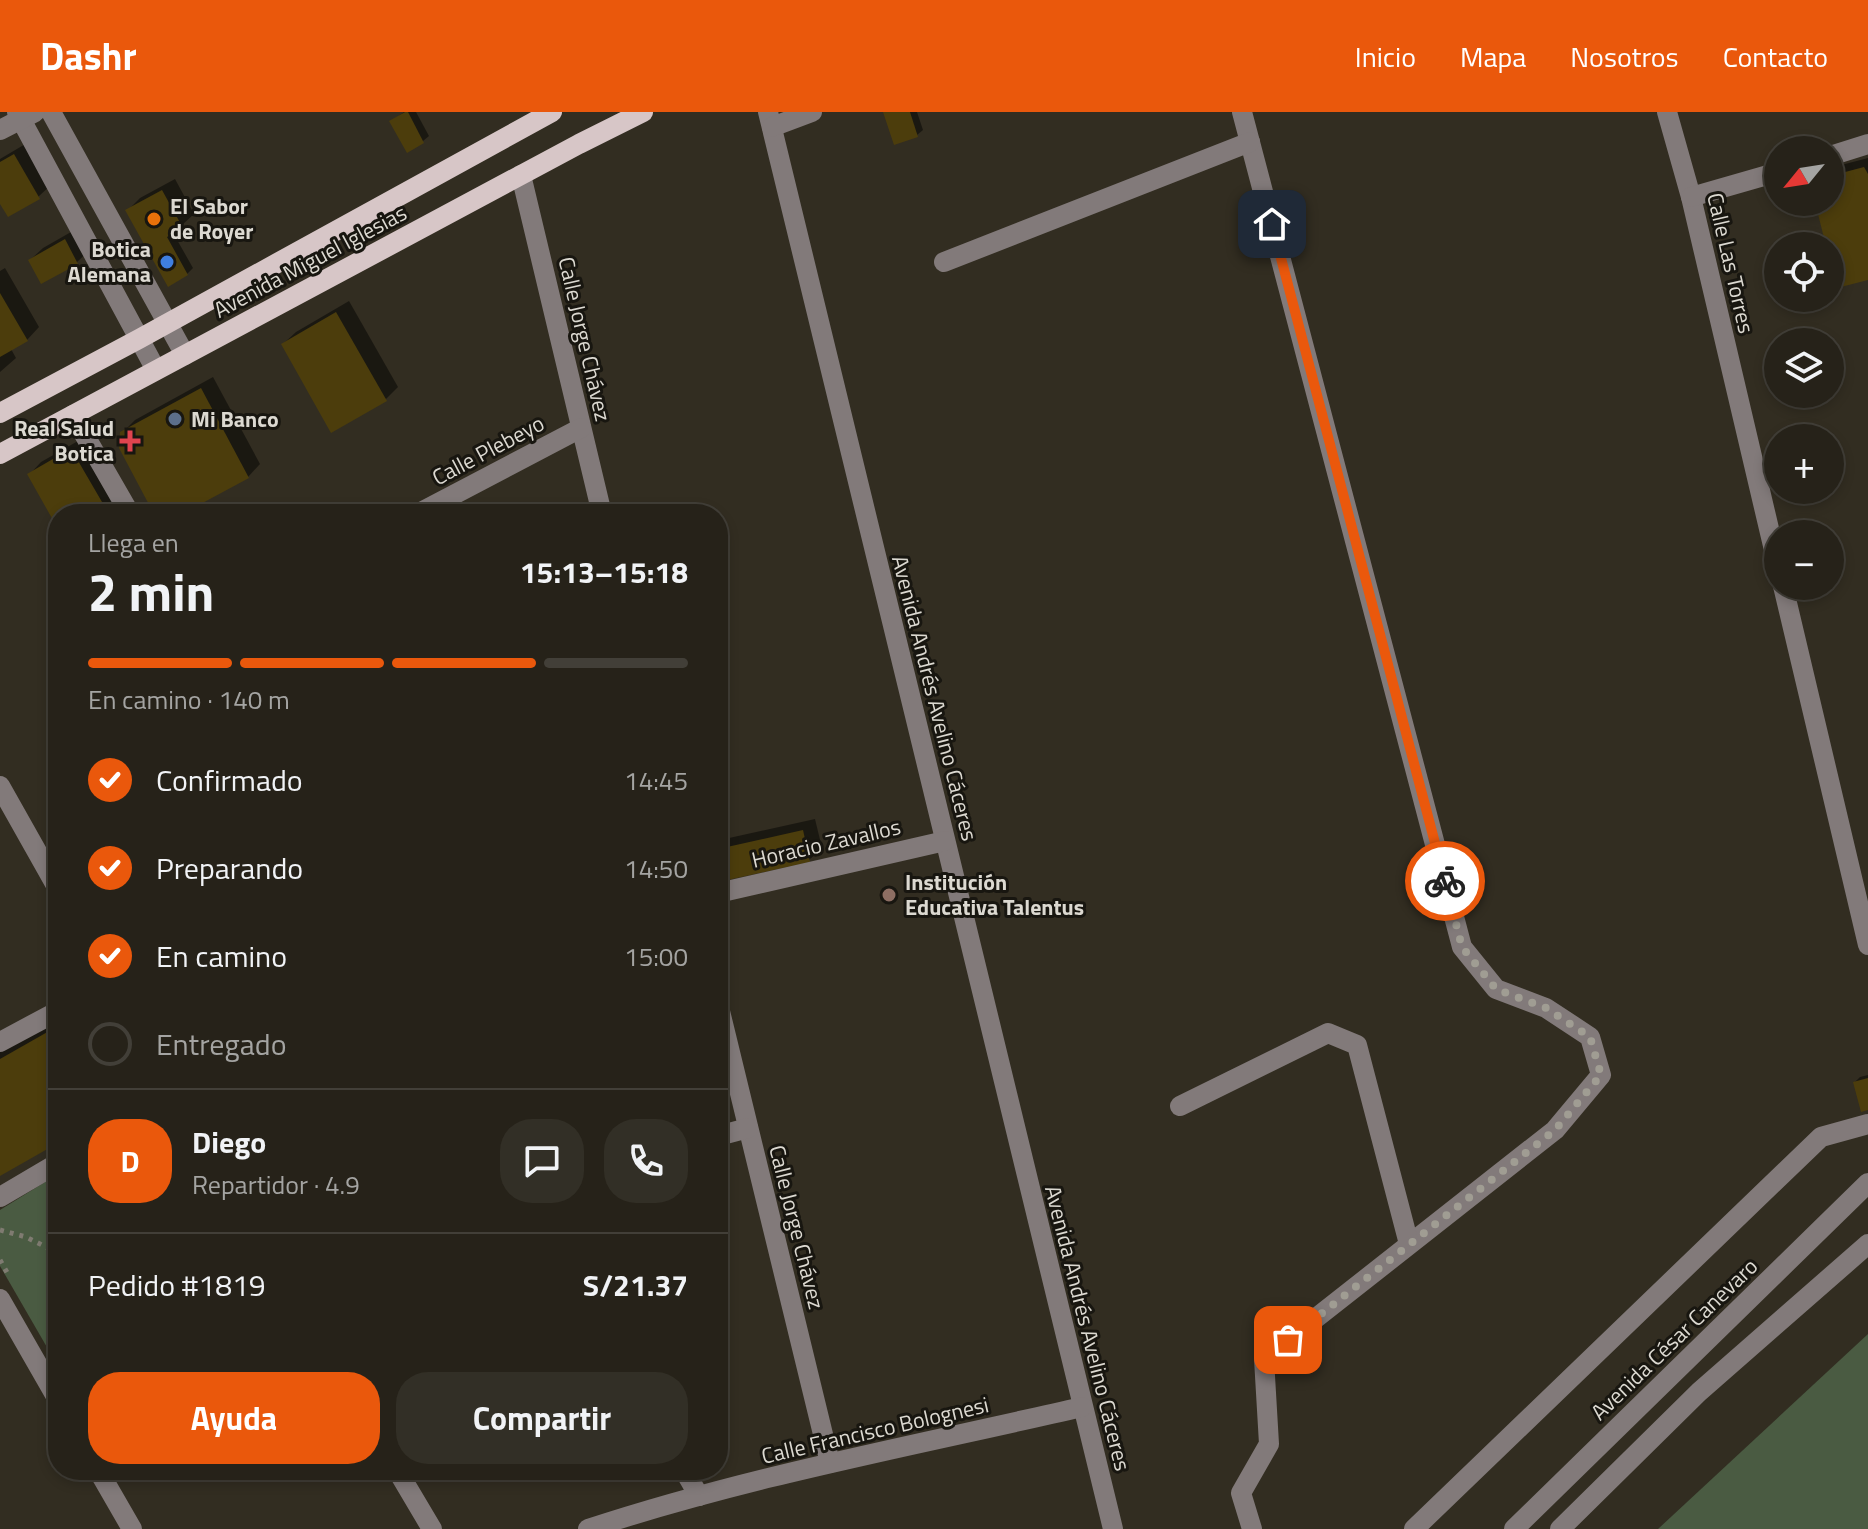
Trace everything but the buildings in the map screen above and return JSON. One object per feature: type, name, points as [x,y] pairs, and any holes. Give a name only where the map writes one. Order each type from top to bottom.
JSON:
[{"type":"main road","name":"Avenida Miguel Iglesias","points":[[0,413],[552,112]]},
{"type":"main road","name":"Avenida Miguel Iglesias","points":[[0,454],[643,112]]},
{"type":"street","points":[[51,112],[185,355]]},
{"type":"street","points":[[770,119],[812,112]]},
{"type":"street","points":[[1242,112],[1462,947],[1496,989],[1546,1008],[1590,1037],[1601,1075],[1555,1130],[1264,1359],[1269,1444],[1241,1493],[1252,1529]]},
{"type":"street","name":"Calle Las Torres","points":[[1667,112],[1691,197],[1767,520]]},
{"type":"street","points":[[0,130],[24,114],[156,370]]},
{"type":"street","name":"Avenida Andrés Avelino Cáceres","points":[[770,119],[1113,1529]]},
{"type":"street","points":[[944,262],[1250,142]]},
{"type":"street","points":[[1844,152],[1868,144]]},
{"type":"street","name":"Calle Jorge Chávez","points":[[521,175],[600,504]]},
{"type":"street","points":[[1691,197],[1764,176]]},
{"type":"street","points":[[73,415],[124,504]]},
{"type":"street","name":"Calle Plebeyo","points":[[436,504],[581,428]]},
{"type":"street","points":[[1786,600],[1868,945]]},
{"type":"street","points":[[0,786],[48,871]]},
{"type":"street","name":"Horacio Zavallos","points":[[728,891],[945,841]]},
{"type":"street","points":[[1852,880],[1868,864]]},
{"type":"street","points":[[0,1042],[48,1016]]},
{"type":"street","points":[[1180,1106],[1328,1033],[1357,1045],[1409,1244]]},
{"type":"street","name":"Calle Jorge Chávez","points":[[728,1045],[830,1463]]},
{"type":"street","points":[[1414,1529],[1821,1137],[1868,1124]]},
{"type":"street","points":[[728,1133],[748,1128]]},
{"type":"street","points":[[0,1197],[48,1169]]},
{"type":"street","name":"Avenida César Canevaro","points":[[1514,1529],[1868,1183]]},
{"type":"street","points":[[1560,1529],[1699,1392],[1868,1244]]},
{"type":"street","points":[[0,1299],[48,1383]]},
{"type":"street","name":"Calle Francisco Bolognesi","points":[[588,1529],[658,1506],[830,1463],[1082,1407]]},
{"type":"street","points":[[104,1480],[132,1529]]},
{"type":"street","points":[[403,1480],[432,1529]]},
{"type":"street","points":[[690,1480],[699,1496]]},
{"type":"path","points":[[0,1230],[26,1237],[48,1248]]},
{"type":"green space","points":[[48,1180],[48,1349],[0,1266],[0,1210]]},
{"type":"green space","points":[[1868,1334],[1868,1529],[1658,1529]]},
{"type":"way so far","points":[[1288,1340],[1555,1130],[1601,1075],[1590,1037],[1546,1008],[1496,989],[1462,947],[1445,881]]},
{"type":"place","name":"El Sabor de Royer","points":[[154,219]]},
{"type":"place","name":"Botica Alemana","points":[[167,262]]},
{"type":"place","name":"Mi Banco","points":[[175,419]]},
{"type":"place","name":"Real Salud Botica","points":[[130,441]]},
{"type":"place","name":"Institución Educativa Talentus","points":[[889,895]]},
{"type":"route","points":[[1272,224],[1445,881]]}]
